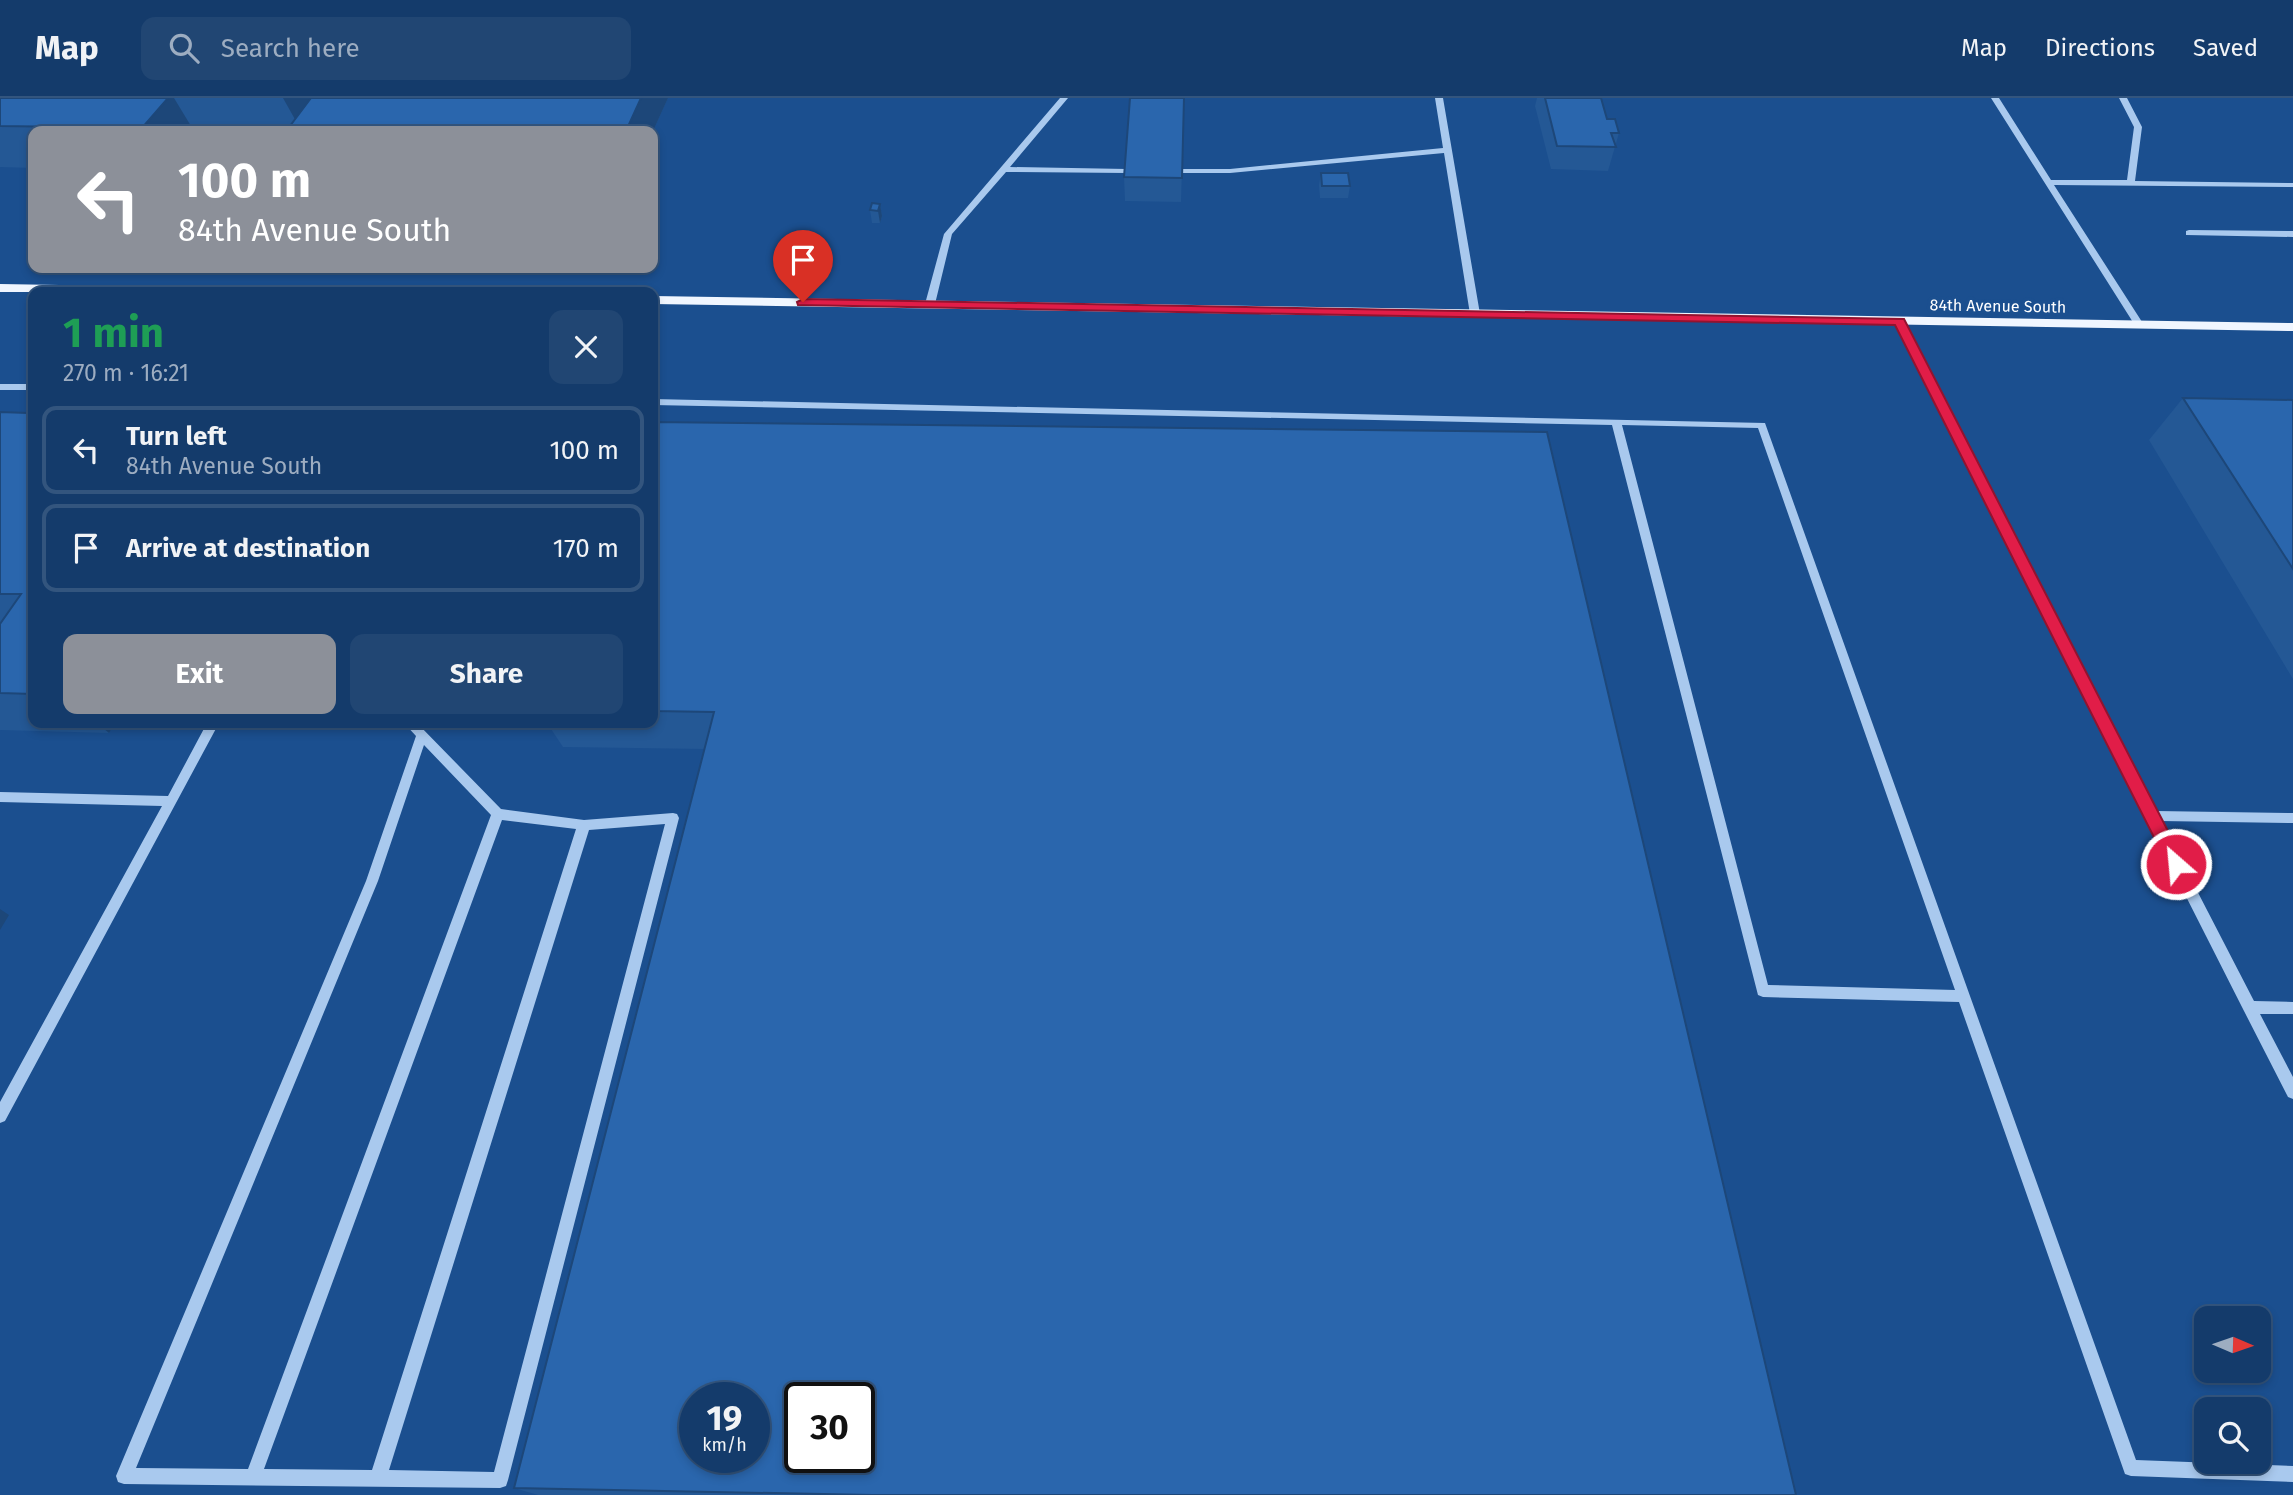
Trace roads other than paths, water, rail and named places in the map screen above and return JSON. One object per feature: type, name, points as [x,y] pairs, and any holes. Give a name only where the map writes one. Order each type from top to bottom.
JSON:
[{"type":"main road","points":[[0,288],[28,288]]},
{"type":"main road","name":"84th Avenue South","points":[[658,300],[2293,327]]},
{"type":"street","points":[[1438,98],[1475,314]]},
{"type":"street","points":[[1995,98],[2139,325]]},
{"type":"street","points":[[2123,98],[2138,127],[2131,183]]},
{"type":"street","points":[[1182,171],[1230,172],[1447,149]]},
{"type":"street","points":[[1003,169],[1127,171]]},
{"type":"street","points":[[2048,182],[2293,185]]},
{"type":"street","points":[[2189,233],[2293,234]]},
{"type":"street","points":[[1900,322],[2293,1092]]},
{"type":"street","points":[[658,402],[1762,425],[2130,1468],[2293,1474]]},
{"type":"street","points":[[1616,422],[1763,991],[1964,996]]},
{"type":"street","points":[[0,1116],[211,728]]},
{"type":"street","points":[[416,728],[498,814],[584,825],[673,818],[500,1480],[124,1476],[372,881],[422,735]]},
{"type":"street","points":[[0,797],[171,801]]},
{"type":"street","points":[[2152,816],[2293,818]]},
{"type":"street","points":[[378,1478],[584,825]]},
{"type":"street","points":[[2249,1007],[2293,1009]]},
{"type":"lane","points":[[930,304],[948,234],[1064,98]]},
{"type":"lane","points":[[0,387],[28,387]]},
{"type":"lane","points":[[253,1477],[498,814]]}]
